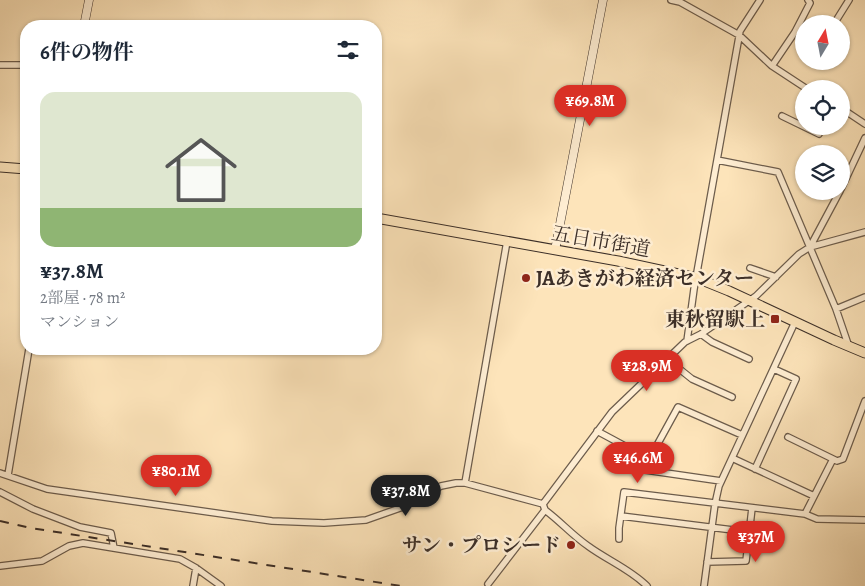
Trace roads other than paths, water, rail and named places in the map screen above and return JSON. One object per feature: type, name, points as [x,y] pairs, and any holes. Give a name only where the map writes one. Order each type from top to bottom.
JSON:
[{"type":"main road","points":[[85,20],[89,0]]},
{"type":"main road","points":[[554,250],[603,0]]},
{"type":"main road","points":[[0,167],[20,169]]},
{"type":"main road","name":"五日市街道","points":[[382,219],[659,269],[697,278],[865,353]]},
{"type":"street","points":[[671,0],[680,2],[739,35],[772,66],[795,82]]},
{"type":"street","points":[[687,341],[739,35],[760,0]]},
{"type":"street","points":[[772,66],[795,32],[810,3],[808,0]]},
{"type":"street","points":[[840,15],[849,0]]},
{"type":"street","points":[[0,65],[20,65]]},
{"type":"street","points":[[850,114],[865,124]]},
{"type":"street","points":[[782,116],[795,122]]},
{"type":"street","points":[[850,170],[865,138]]},
{"type":"street","points":[[717,160],[778,172],[836,309],[849,347]]},
{"type":"street","points":[[810,247],[836,200]]},
{"type":"street","points":[[488,584],[597,431],[617,406],[667,359],[687,341],[756,296],[799,254],[810,247],[865,232]]},
{"type":"street","points":[[465,484],[507,241]]},
{"type":"street","points":[[750,268],[776,277]]},
{"type":"street","points":[[836,309],[865,297]]},
{"type":"street","points":[[704,586],[715,504],[721,481],[795,322]]},
{"type":"street","points":[[700,334],[712,342],[748,359]]},
{"type":"street","points":[[8,475],[29,355]]},
{"type":"street","points":[[667,359],[692,379],[732,397]]},
{"type":"street","points":[[755,469],[796,379],[774,369]]},
{"type":"street","points":[[788,437],[837,461],[843,459],[865,401]]},
{"type":"street","points":[[721,481],[645,470],[649,459],[678,407],[742,435]]},
{"type":"street","points":[[597,431],[649,459]]},
{"type":"street","points":[[732,458],[814,496]]},
{"type":"street","points":[[805,514],[833,459]]},
{"type":"street","points":[[0,472],[47,489],[272,521],[324,523],[366,520],[404,507],[441,486],[456,483],[465,484],[544,507],[587,545],[632,572],[647,586]]},
{"type":"street","points":[[0,492],[33,509],[80,528],[111,533],[114,548]]},
{"type":"street","points":[[619,539],[624,492],[805,514],[817,519],[865,520]]},
{"type":"street","points":[[707,562],[746,561],[752,508]]},
{"type":"street","points":[[621,516],[749,532]]},
{"type":"street","points":[[0,566],[42,561],[69,546],[82,543],[180,559],[221,586]]},
{"type":"street","points":[[193,586],[196,568]]},
{"type":"railway","points":[[0,521],[31,528],[401,586]]},
{"type":"place","name":"JAあきがわ経済センター","points":[[526,278]]},
{"type":"place","name":"東秋留駅上","points":[[775,319]]},
{"type":"place","name":"サン・プロシード","points":[[571,545]]}]
